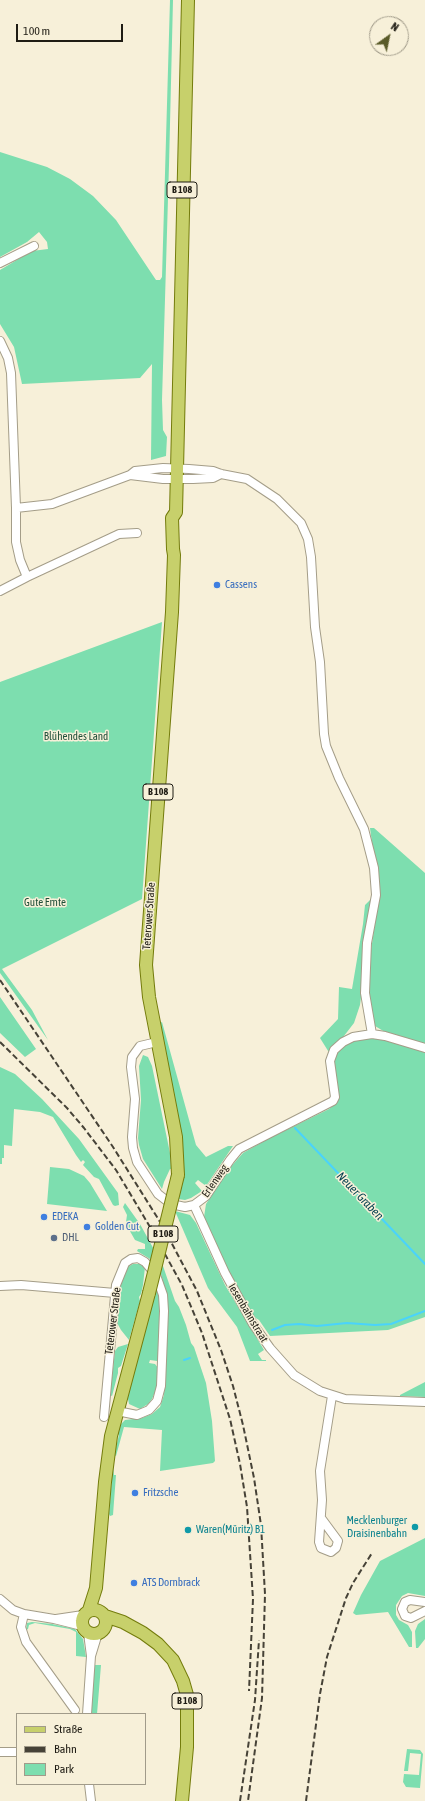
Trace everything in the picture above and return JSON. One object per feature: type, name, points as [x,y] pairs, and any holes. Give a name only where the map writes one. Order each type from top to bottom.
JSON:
[{"type":"main road","name":"B 108","points":[[177,471],[188,0]]},
{"type":"main road","name":"Teterower Straße","points":[[94,1622],[98,1595],[96,1588],[108,1455],[117,1411],[149,1293],[178,1175],[176,1138],[153,1042],[146,980],[146,957],[172,621],[174,555],[172,518],[176,512],[177,471]]},
{"type":"main road","name":"B 108","points":[[94,1622],[128,1626],[148,1636],[163,1648],[173,1660],[183,1681],[186,1695],[187,1747],[182,1801]]},
{"type":"street","points":[[0,263],[34,246]]},
{"type":"street","points":[[0,341],[8,358],[11,373],[16,542],[20,560],[27,577]]},
{"type":"street","points":[[16,508],[52,504],[111,480],[130,475],[137,477],[177,471],[213,478],[225,475],[247,479],[277,499],[301,523],[308,539],[311,558],[315,629],[320,662],[326,746],[336,772],[364,829],[374,868],[376,895],[367,943],[365,995],[372,1034],[385,1036],[425,1048]]},
{"type":"street","points":[[0,591],[119,534],[137,533]]},
{"type":"street","name":"Erlenweg","points":[[153,1042],[136,1049],[131,1062],[134,1090],[132,1137],[134,1156],[158,1194],[165,1200],[181,1207],[194,1205],[209,1193],[230,1160],[239,1149],[333,1101],[335,1097],[330,1061],[334,1050],[343,1042],[372,1034]]},
{"type":"street","name":"Iesenbahnstraat","points":[[194,1205],[235,1293],[270,1348],[294,1375],[306,1384],[332,1396],[354,1400],[406,1400],[425,1402]]},
{"type":"street","name":"Teterower Straße","points":[[104,1417],[115,1293],[125,1263],[131,1259],[138,1258],[145,1262],[156,1274],[163,1295],[164,1311],[161,1386],[157,1401],[149,1410],[137,1414],[117,1411]]},
{"type":"street","points":[[0,1286],[21,1285],[115,1293]]},
{"type":"street","points":[[321,1518],[322,1500],[320,1471],[332,1396]]},
{"type":"street","points":[[0,1599],[13,1610],[24,1614],[54,1619],[94,1622],[87,1713]]},
{"type":"street","points":[[425,1602],[407,1601],[403,1604],[402,1614],[409,1618],[416,1617],[425,1611]]},
{"type":"street","points":[[24,1614],[21,1627],[26,1642],[75,1710]]},
{"type":"street","points":[[0,1752],[16,1752]]},
{"type":"street","points":[[89,1785],[91,1801]]},
{"type":"green space","points":[[170,0],[173,0],[162,400],[163,430],[167,437],[166,456],[151,460],[152,364],[140,378],[22,384],[14,347],[0,324],[0,270],[32,251],[48,249],[47,242],[39,232],[27,242],[0,257],[0,152],[47,167],[70,179],[93,196],[116,220],[156,280],[160,280],[162,277]]},
{"type":"green space","name":"Blühendes Land","points":[[162,622],[142,899],[2,969],[32,1010],[48,1040],[0,973],[0,682]]},
{"type":"green space","points":[[370,828],[374,828],[425,873],[425,1045],[385,1032],[375,1026],[372,1019],[367,993],[368,972],[379,894]]},
{"type":"green space","points":[[374,896],[360,1005],[354,1023],[330,1054],[320,1038],[338,1019],[339,987],[352,989],[365,905]]},
{"type":"green space","points":[[0,997],[36,1049],[25,1057],[0,1033]]},
{"type":"green space","points":[[162,1022],[196,1145],[206,1157],[228,1146],[233,1146],[206,1186],[198,1180],[195,1183],[202,1191],[185,1200],[178,1199],[183,1179],[168,1063],[160,1023]]},
{"type":"green space","points":[[378,1037],[425,1052],[425,1317],[388,1330],[270,1336],[259,1320],[254,1317],[228,1271],[204,1217],[206,1204],[228,1170],[243,1153],[329,1109],[336,1103],[339,1094],[332,1061],[339,1048],[355,1040]]},
{"type":"green space","points":[[143,1055],[148,1057],[152,1066],[170,1153],[171,1169],[162,1189],[143,1159],[138,1138],[141,1100],[139,1066]]},
{"type":"green space","points":[[0,1067],[15,1074],[42,1099],[79,1139],[118,1193],[119,1205],[113,1205],[99,1179],[94,1177],[83,1165],[85,1162],[83,1160],[81,1162],[76,1155],[53,1117],[40,1112],[14,1109],[12,1146],[4,1145],[4,1158],[2,1158],[2,1164],[0,1164]]},
{"type":"green space","points":[[50,1167],[69,1169],[84,1176],[107,1211],[47,1204]]},
{"type":"green space","points":[[125,1203],[140,1224],[163,1266],[175,1301],[186,1325],[191,1343],[194,1347],[206,1383],[212,1421],[215,1461],[213,1463],[160,1471],[162,1430],[124,1427],[116,1456],[114,1455],[120,1425],[125,1420],[142,1418],[152,1414],[160,1407],[164,1395],[167,1311],[164,1285],[161,1274],[150,1259],[137,1251],[138,1249],[145,1249],[145,1244],[135,1240],[127,1226],[127,1215],[123,1207]]},
{"type":"green space","points":[[175,1211],[190,1215],[196,1223],[225,1285],[264,1350],[258,1354],[262,1360],[266,1361],[250,1361],[237,1327],[208,1288]]},
{"type":"green space","points":[[133,1264],[140,1264],[145,1267],[143,1285],[139,1297],[140,1301],[129,1340],[116,1321],[120,1285],[126,1268]]},
{"type":"green space","points":[[157,1286],[160,1294],[162,1311],[160,1358],[157,1361],[150,1360],[149,1363],[155,1364],[159,1369],[158,1385],[152,1399],[148,1404],[140,1409],[129,1404],[127,1394]]},
{"type":"green space","points":[[128,1344],[121,1366],[118,1368],[112,1396],[110,1395],[115,1351],[118,1347]]},
{"type":"green space","points":[[425,1382],[425,1397],[400,1396],[400,1395]]},
{"type":"green space","points":[[113,1467],[114,1475],[116,1475],[113,1515],[110,1516],[109,1514]]},
{"type":"green space","points":[[425,1538],[425,1596],[408,1593],[402,1596],[396,1605],[396,1615],[399,1620],[408,1625],[412,1632],[412,1647],[409,1647],[388,1612],[356,1615],[353,1613],[380,1561]]},
{"type":"green space","points":[[425,1619],[425,1639],[418,1648],[416,1648],[415,1631],[418,1624]]},
{"type":"green space","points":[[32,1622],[52,1624],[75,1629],[83,1639],[86,1657],[76,1656],[76,1632],[70,1629],[35,1623],[29,1625],[28,1629],[26,1630],[27,1623]]},
{"type":"green space","points":[[93,1665],[101,1665],[97,1713],[90,1713]]},
{"type":"green space","points":[[407,1749],[420,1750],[423,1754],[420,1788],[406,1787],[403,1782],[404,1774],[419,1775],[421,1754],[410,1753],[408,1771],[404,1771]]},
{"type":"waterway","name":"Neuer Graben","points":[[295,1128],[425,1264]]},
{"type":"waterway","points":[[272,1330],[285,1325],[299,1324],[317,1326],[347,1323],[375,1325],[391,1324],[425,1311]]},
{"type":"waterway","points":[[184,1360],[190,1358]]},
{"type":"railway","points":[[0,980],[113,1147],[162,1225],[197,1291],[221,1350],[233,1386],[254,1478],[261,1525],[265,1594],[262,1698],[248,1801]]},
{"type":"railway","points":[[0,1042],[67,1108],[116,1170],[182,1285],[202,1333],[230,1419],[240,1464],[247,1507],[253,1599],[249,1691]]},
{"type":"railway","points":[[306,1801],[320,1694],[327,1657],[346,1598],[353,1583],[372,1553]]},
{"type":"railway","points":[[240,1801],[255,1700],[259,1640]]},
{"type":"place","name":"Cassens","points":[[217,585]]},
{"type":"place","name":"EDEKA","points":[[44,1217]]},
{"type":"place","name":"Golden Cut","points":[[87,1227]]},
{"type":"place","name":"DHL","points":[[54,1238]]},
{"type":"place","name":"Fritzsche","points":[[135,1493]]},
{"type":"place","name":"Mecklenburger Draisinenbahn","points":[[415,1527]]},
{"type":"place","name":"Waren(Müritz) B1","points":[[188,1530]]},
{"type":"place","name":"ATS Dornbrack","points":[[134,1583]]},
{"type":"park label","name":"Gute Ernte","points":[[45,903]]}]
